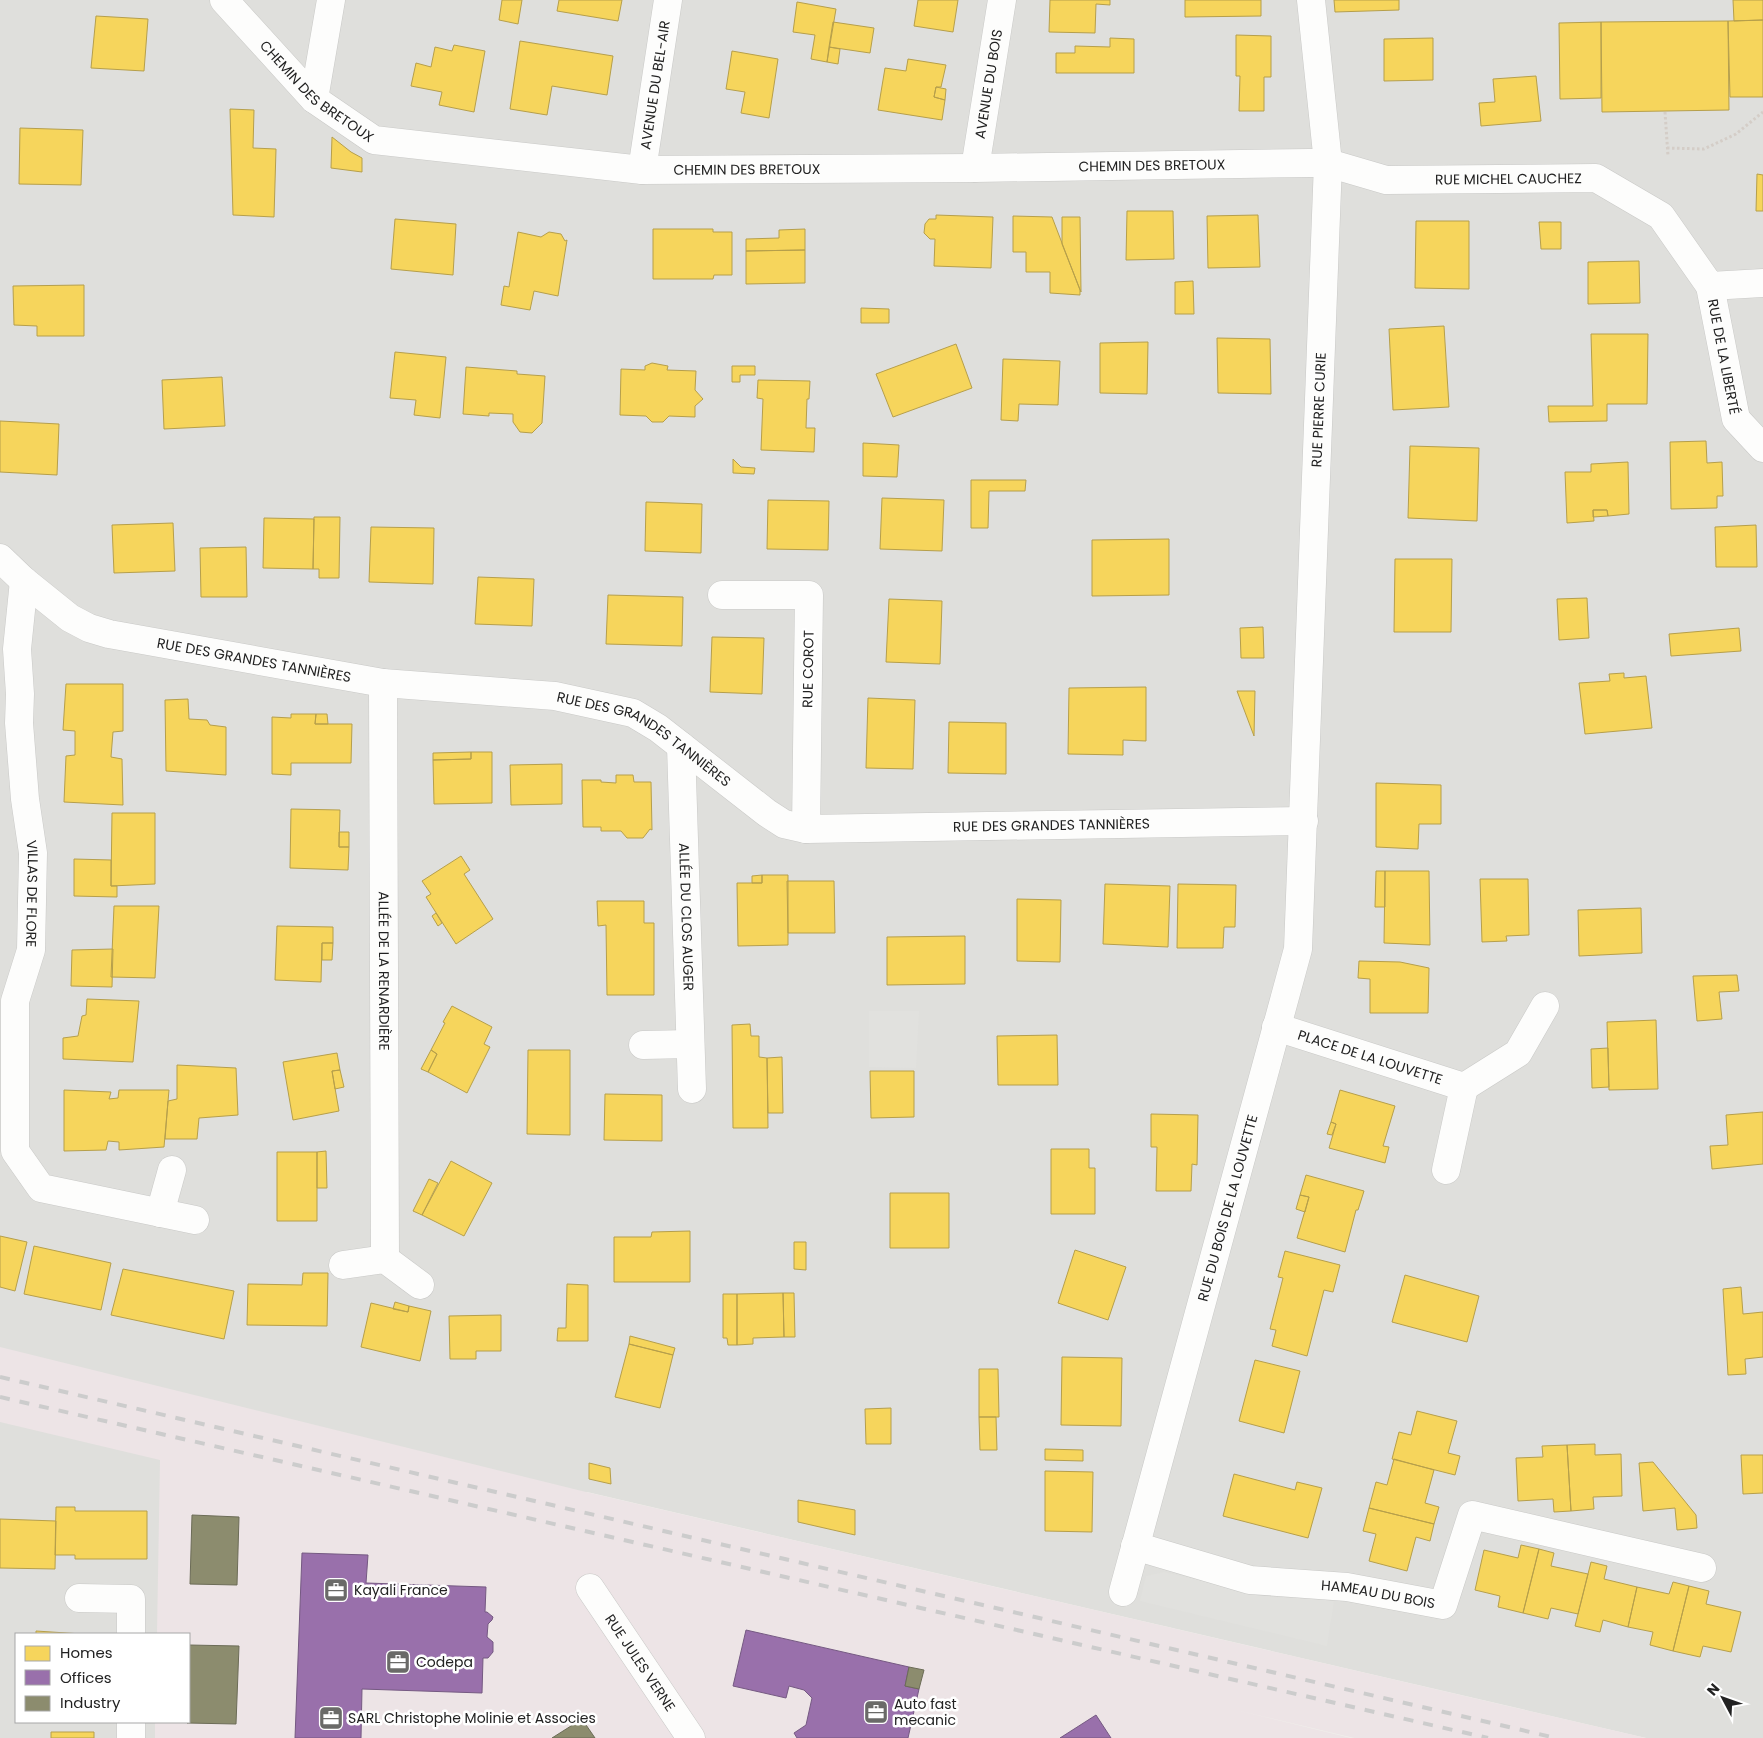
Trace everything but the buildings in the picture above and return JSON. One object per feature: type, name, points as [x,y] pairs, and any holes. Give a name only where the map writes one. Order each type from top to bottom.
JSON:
[{"type":"street","name":"CHEMIN DES BRETOUX","points":[[224,0],[314,99],[374,140],[642,170],[1328,164]]},
{"type":"street","points":[[314,99],[331,0]]},
{"type":"street","name":"AVENUE DU BEL-AIR","points":[[642,170],[668,0]]},
{"type":"street","name":"AVENUE DU BOIS","points":[[975,168],[1002,0]]},
{"type":"street","name":"RUE PIERRE CURIE","points":[[1304,821],[1328,164],[1311,0]]},
{"type":"street","name":"RUE MICHEL CAUCHEZ","points":[[1328,164],[1386,180],[1596,178],[1661,216],[1710,286]]},
{"type":"street","points":[[1710,286],[1763,283]]},
{"type":"street","name":"RUE DE LA LIBERTÉ","points":[[1710,286],[1736,419],[1763,448]]},
{"type":"street","name":"RUE DES GRANDES TANNIÈRES","points":[[0,558],[24,581],[70,618],[89,628],[109,634],[383,683],[555,696],[608,706],[633,713],[658,728],[767,813],[784,824],[806,829],[1304,821]]},
{"type":"street","name":"VILLAS DE FLORE","points":[[24,581],[17,649],[20,694],[19,723],[25,799],[33,862],[31,950],[15,1001],[15,1151],[41,1188],[195,1220]]},
{"type":"street","name":"RUE COROT","points":[[722,595],[809,594],[806,829]]},
{"type":"street","name":"ALLÉE DE LA RENARDIÈRE","points":[[383,683],[385,1259]]},
{"type":"street","name":"ALLÉE DU CLOS AUGER","points":[[682,746],[692,1089]]},
{"type":"street","name":"RUE DU BOIS DE LA LOUVETTE","points":[[1123,1592],[1298,949],[1304,821]]},
{"type":"street","points":[[1446,1170],[1464,1087],[1518,1053],[1545,1006]]},
{"type":"street","name":"PLACE DE LA LOUVETTE","points":[[1276,1027],[1464,1087]]},
{"type":"street","points":[[643,1045],[690,1044]]},
{"type":"street","points":[[160,1213],[172,1170]]},
{"type":"street","points":[[343,1265],[385,1259],[420,1285]]},
{"type":"street","name":"HAMEAU DU BOIS","points":[[1135,1546],[1250,1580],[1347,1587],[1444,1605],[1472,1515],[1702,1568]]},
{"type":"street","name":"RUE JULES VERNE","points":[[590,1588],[691,1738]]},
{"type":"street","points":[[79,1598],[131,1599],[131,1633]]},
{"type":"street","points":[[131,1723],[131,1738]]},
{"type":"path","points":[[1666,112],[1668,156]]},
{"type":"path","points":[[1667,148],[1704,149],[1736,134],[1763,112]]},
{"type":"shaded area","points":[[0,0],[1763,0],[1763,1738],[1646,1738],[587,1492],[264,1738],[0,1738]]},
{"type":"shaded area","points":[[869,1011],[919,1011],[916,1068],[869,1067]]},
{"type":"shaded area","points":[[0,1347],[586,1492],[1646,1738],[1354,1738],[1236,1710],[1351,1738],[155,1738],[155,1723],[190,1723],[190,1633],[157,1633],[160,1460],[0,1422]]},
{"type":"shaded area","points":[[1164,1572],[1271,1597],[1334,1600],[1327,1646],[1140,1601],[1146,1576]]},
{"type":"railway","points":[[0,1377],[1556,1738]]},
{"type":"railway","points":[[0,1397],[1488,1738]]},
{"type":"place","name":"Kayali France","points":[[336,1590]]},
{"type":"place","name":"Codepa","points":[[398,1662]]},
{"type":"place","name":"Auto fast mecanic","points":[[876,1712]]},
{"type":"place","name":"SARL Christophe Molinie et Associes","points":[[331,1718]]}]
